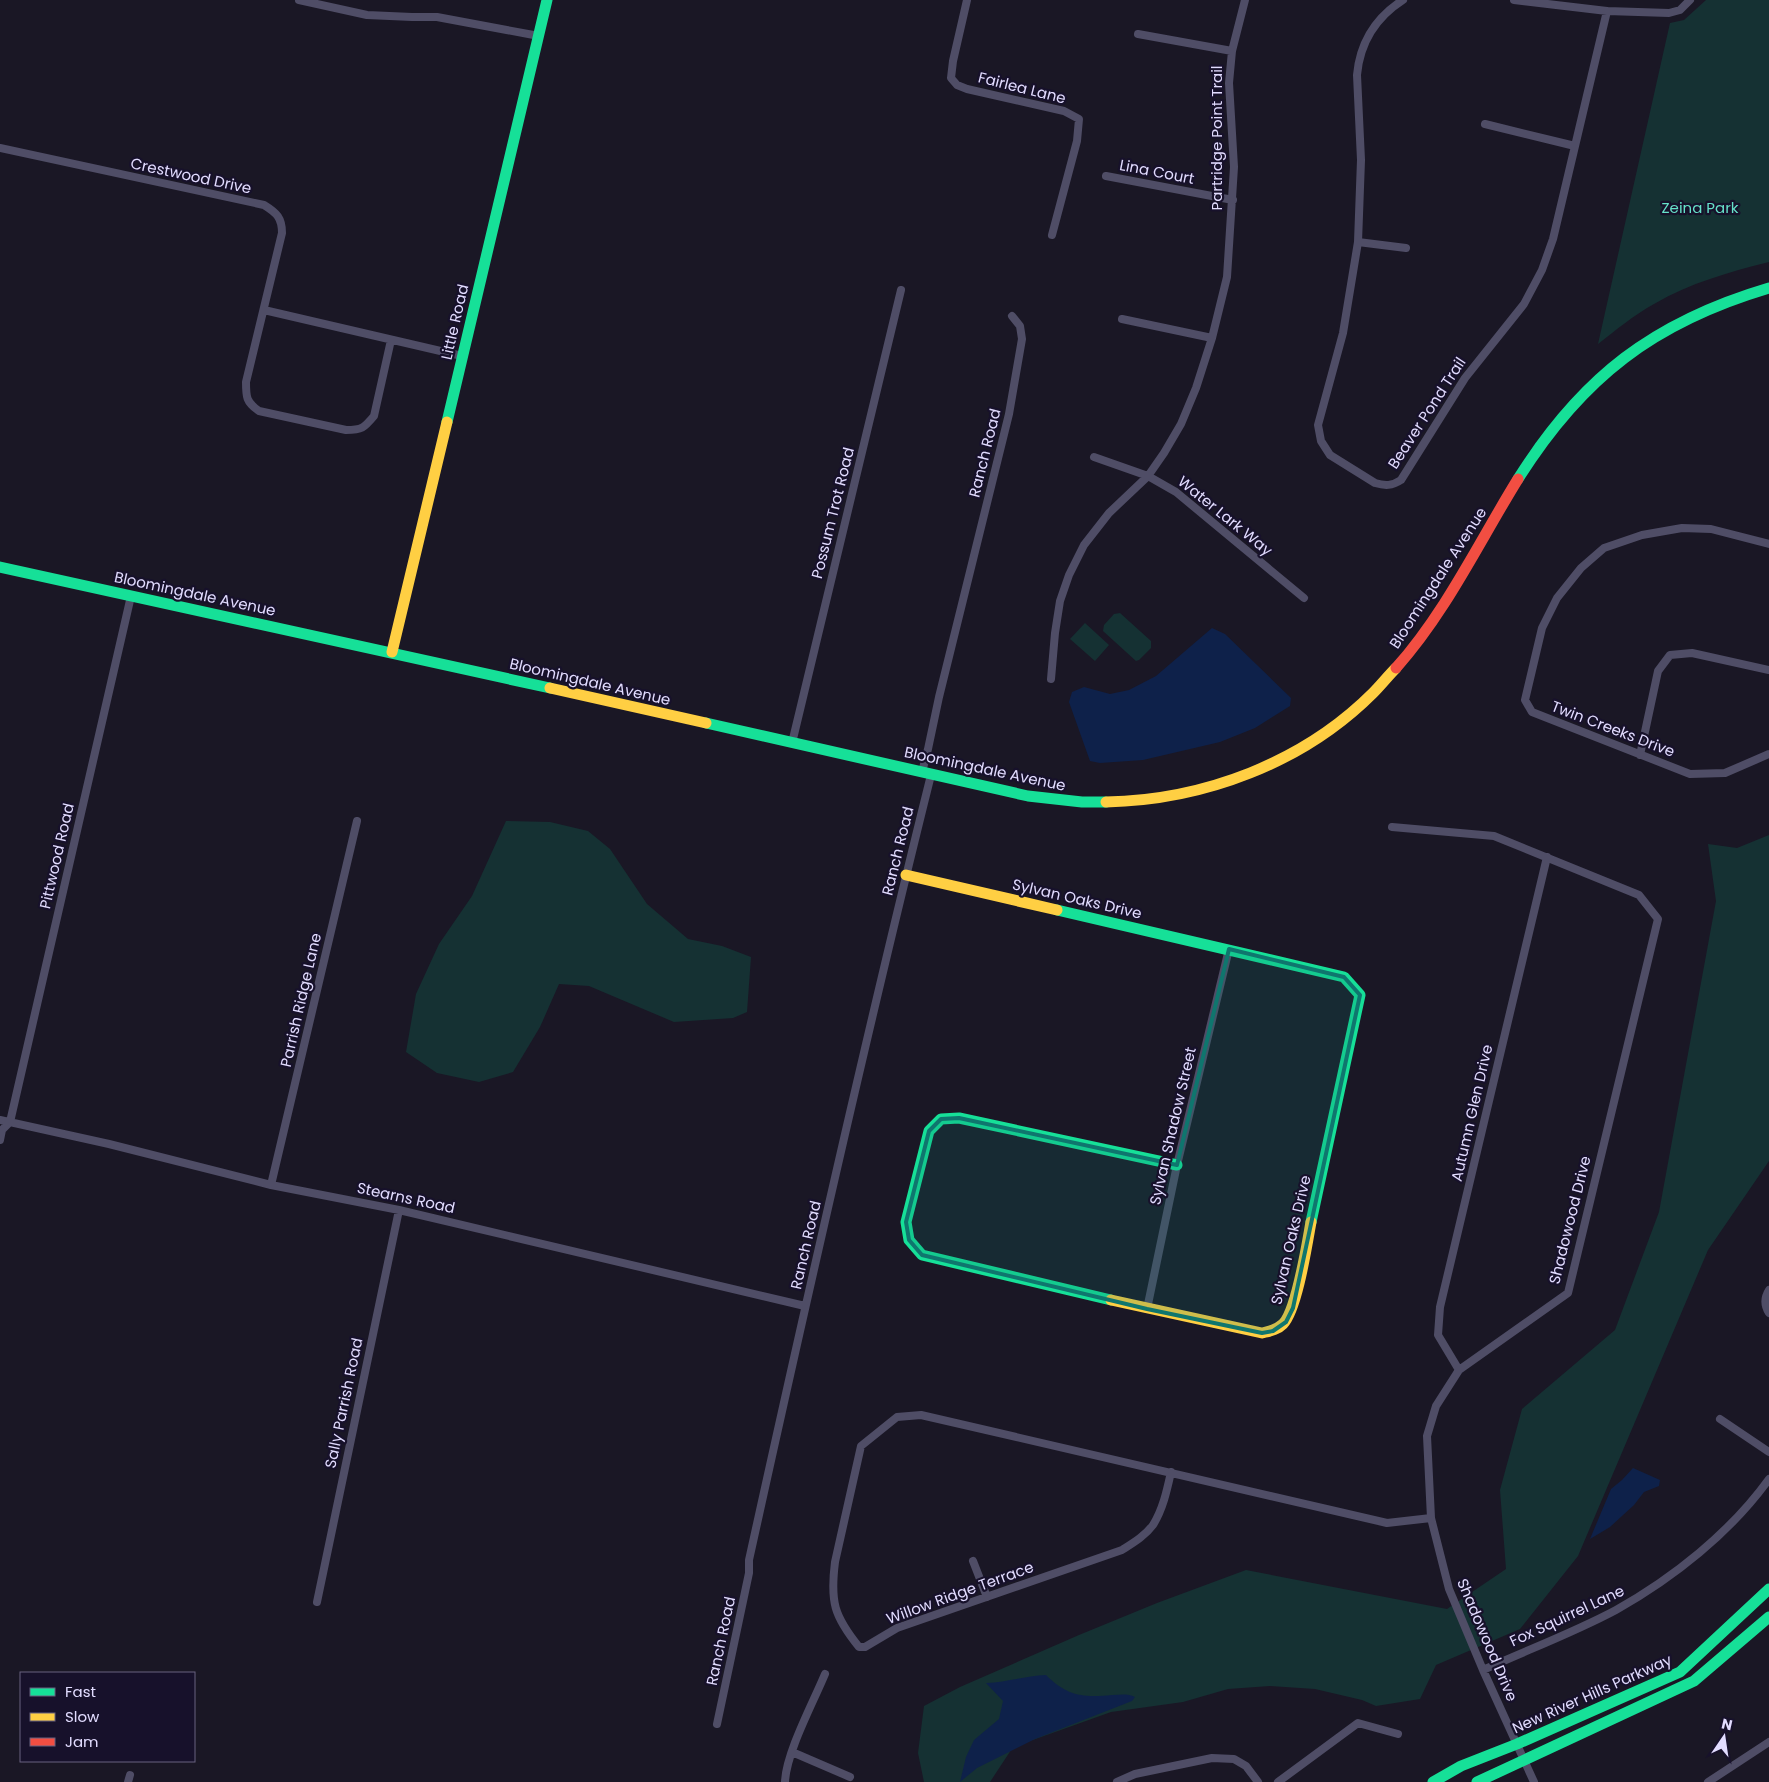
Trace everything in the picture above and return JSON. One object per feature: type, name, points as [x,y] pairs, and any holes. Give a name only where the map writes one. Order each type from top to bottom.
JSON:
[{"type":"street","points":[[299,0],[367,14],[436,17],[539,36]]},
{"type":"street","name":"Little Road","points":[[392,652],[547,0]]},
{"type":"street","name":"Fairlea Lane","points":[[967,0],[953,61],[951,78],[957,85],[967,89],[1064,110],[1079,118],[1077,141],[1052,235]]},
{"type":"street","name":"Partridge Point Trail","points":[[1052,680],[1054,633],[1060,602],[1069,575],[1084,545],[1108,513],[1148,476],[1164,453],[1181,424],[1196,388],[1212,338],[1227,277],[1234,167],[1229,83],[1232,51],[1245,0]]},
{"type":"street","name":"Beaver Pond Trail","points":[[1403,0],[1384,14],[1374,25],[1367,36],[1358,62],[1361,173],[1358,242],[1344,326],[1319,418],[1318,434],[1324,448],[1330,455],[1375,483],[1388,485],[1401,480],[1406,474],[1464,378],[1517,315],[1542,270],[1553,239],[1607,11]]},
{"type":"street","points":[[1514,0],[1607,11],[1669,13],[1680,10],[1690,0]]},
{"type":"street","points":[[1138,34],[1232,51]]},
{"type":"street","points":[[1485,124],[1575,146]]},
{"type":"street","name":"Crestwood Drive","points":[[0,148],[264,206],[275,212],[282,222],[282,233],[264,310]]},
{"type":"street","name":"Lina Court","points":[[1106,176],[1233,200]]},
{"type":"street","points":[[1358,242],[1406,248]]},
{"type":"street","name":"Bloomingdale Avenue","points":[[0,567],[392,652],[926,774],[1040,798],[1075,802],[1120,803],[1154,800],[1196,792],[1241,778],[1290,755],[1350,714],[1403,662],[1436,615],[1540,445],[1559,419],[1588,387],[1628,353],[1668,327],[1724,301],[1769,288]]},
{"type":"street","name":"Possum Trot Road","points":[[792,743],[901,290]]},
{"type":"street","points":[[391,340],[374,416],[366,426],[358,430],[346,430],[259,411],[249,404],[246,394],[246,382],[264,310],[462,356]]},
{"type":"street","name":"Ranch Road","points":[[717,1724],[749,1573],[749,1560],[906,875],[939,697],[1009,414],[1022,339],[1020,326],[1012,316]]},
{"type":"street","points":[[1122,319],[1212,338]]},
{"type":"street","name":"Water Lark Way","points":[[1094,457],[1148,476],[1176,492],[1304,598]]},
{"type":"street","name":"Twin Creeks Drive","points":[[1769,544],[1711,529],[1682,528],[1642,535],[1604,548],[1581,568],[1557,598],[1542,628],[1525,700],[1532,712],[1690,774],[1726,773],[1769,754]]},
{"type":"street","name":"Pittwood Road","points":[[0,1140],[2,1130],[10,1122],[131,596]]},
{"type":"street","points":[[1640,755],[1658,672],[1670,655],[1692,653],[1769,670]]},
{"type":"street","name":"Parrish Ridge Lane","points":[[271,1185],[357,821]]},
{"type":"street","name":"Shadowood Drive","points":[[1392,827],[1494,836],[1639,895],[1658,920],[1568,1293],[1459,1370],[1436,1406],[1427,1436],[1431,1518],[1449,1589],[1483,1670],[1534,1782]]},
{"type":"street","name":"Autumn Glen Drive","points":[[1459,1370],[1438,1335],[1440,1308],[1547,857]]},
{"type":"street","name":"Sylvan Oaks Drive","points":[[906,875],[1344,977],[1360,995],[1293,1308],[1286,1322],[1273,1331],[1262,1332],[1147,1309],[922,1255],[909,1240],[906,1222],[929,1131],[941,1119],[960,1118],[1177,1166]]},
{"type":"street","name":"Sylvan Shadow Street","points":[[1147,1309],[1177,1166],[1229,949]]},
{"type":"street","name":"Stearns Road","points":[[0,1120],[109,1144],[271,1185],[399,1210],[806,1306]]},
{"type":"street","name":"Sally Parrish Road","points":[[316,1602],[399,1210]]},
{"type":"street","points":[[1769,1290],[1765,1302],[1769,1313]]},
{"type":"street","name":"Willow Ridge Terrace","points":[[1171,1472],[1164,1502],[1153,1525],[1141,1537],[1122,1550],[897,1628],[865,1647],[859,1647],[842,1626],[834,1604],[832,1580],[861,1446],[896,1417],[921,1415],[1171,1472],[1387,1523],[1431,1518]]},
{"type":"street","points":[[1720,1419],[1769,1452]]},
{"type":"street","name":"Fox Squirrel Lane","points":[[1483,1670],[1599,1619],[1641,1596],[1715,1539],[1769,1479]]},
{"type":"street","points":[[973,1561],[987,1597]]},
{"type":"street","name":"New River Hills Parkway","points":[[1433,1782],[1462,1766],[1518,1744],[1680,1672],[1769,1589]]},
{"type":"street","name":"New River Hills Parkway","points":[[1477,1782],[1694,1681],[1769,1617]]},
{"type":"street","points":[[785,1782],[785,1774],[792,1752],[825,1674]]},
{"type":"street","points":[[1278,1782],[1358,1723],[1398,1734]]},
{"type":"street","points":[[1708,1782],[1769,1742]]},
{"type":"street","points":[[792,1752],[850,1777]]},
{"type":"street","points":[[1117,1782],[1135,1774],[1212,1758],[1234,1760],[1246,1766],[1258,1782]]},
{"type":"highlighted area","points":[[1229,949],[1344,977],[1360,995],[1293,1308],[1286,1322],[1273,1331],[1262,1333],[1147,1309],[922,1255],[909,1240],[906,1222],[929,1131],[941,1119],[959,1118],[1177,1165]]},
{"type":"green space","name":"Zeina Park","points":[[1706,0],[1769,0],[1769,262],[1710,279],[1682,290],[1639,313],[1598,344],[1670,23],[1684,20]]},
{"type":"green space","points":[[1120,613],[1151,641],[1151,648],[1139,660],[1136,661],[1103,631],[1104,625],[1114,614]]},
{"type":"green space","points":[[1085,623],[1109,645],[1095,661],[1070,639]]},
{"type":"green space","points":[[506,821],[550,822],[588,831],[610,849],[647,904],[688,939],[722,946],[751,957],[747,1012],[733,1018],[674,1022],[589,986],[559,984],[540,1027],[513,1072],[479,1082],[437,1073],[406,1052],[416,994],[439,944],[472,896]]},
{"type":"green space","points":[[1769,835],[1769,1161],[1708,1250],[1578,1556],[1520,1629],[1436,1665],[1420,1699],[1376,1706],[1362,1700],[1315,1689],[1270,1686],[1228,1689],[1183,1702],[1111,1712],[1013,1747],[990,1782],[924,1782],[918,1753],[924,1706],[960,1687],[1079,1635],[1157,1603],[1246,1570],[1447,1609],[1506,1569],[1500,1490],[1522,1409],[1615,1330],[1659,1212],[1716,901],[1708,844],[1737,848]]},
{"type":"water","points":[[1212,628],[1225,634],[1291,698],[1290,706],[1255,728],[1220,742],[1143,760],[1100,763],[1090,761],[1069,702],[1072,692],[1084,687],[1110,694],[1129,690],[1156,676]]},
{"type":"water","points":[[1633,1468],[1660,1480],[1659,1486],[1644,1492],[1634,1505],[1610,1527],[1590,1539],[1611,1489]]},
{"type":"water","points":[[1046,1675],[1068,1691],[1084,1696],[1126,1695],[1135,1697],[1132,1701],[1035,1739],[977,1768],[960,1782],[966,1757],[974,1740],[999,1719],[1003,1701],[986,1683]]},
{"type":"traffic: fast","points":[[447,422],[547,0]]},
{"type":"traffic: fast","points":[[1518,479],[1542,443],[1568,411],[1595,383],[1624,358],[1656,336],[1690,318],[1769,288]]},
{"type":"traffic: fast","points":[[0,567],[550,688]]},
{"type":"traffic: fast","points":[[706,723],[1028,796],[1082,802],[1106,802]]},
{"type":"traffic: fast","points":[[1057,910],[1344,977],[1360,995],[1311,1222]]},
{"type":"traffic: fast","points":[[1111,1300],[922,1255],[909,1240],[906,1222],[929,1131],[941,1119],[959,1118],[1177,1165]]},
{"type":"traffic: fast","points":[[1433,1782],[1461,1766],[1517,1744],[1680,1672],[1769,1589]]},
{"type":"traffic: fast","points":[[1477,1782],[1694,1681],[1769,1617]]},
{"type":"traffic: slow","points":[[392,652],[447,422]]},
{"type":"traffic: slow","points":[[1106,802],[1143,800],[1179,794],[1215,785],[1250,773],[1284,758],[1316,739],[1345,718],[1373,693],[1396,668]]},
{"type":"traffic: slow","points":[[550,688],[706,723]]},
{"type":"traffic: slow","points":[[906,875],[1057,910]]},
{"type":"traffic: slow","points":[[1111,1300],[1262,1333],[1273,1330],[1283,1324],[1293,1305],[1301,1276],[1311,1222]]},
{"type":"traffic: jam","points":[[1396,668],[1431,624],[1518,479]]}]
